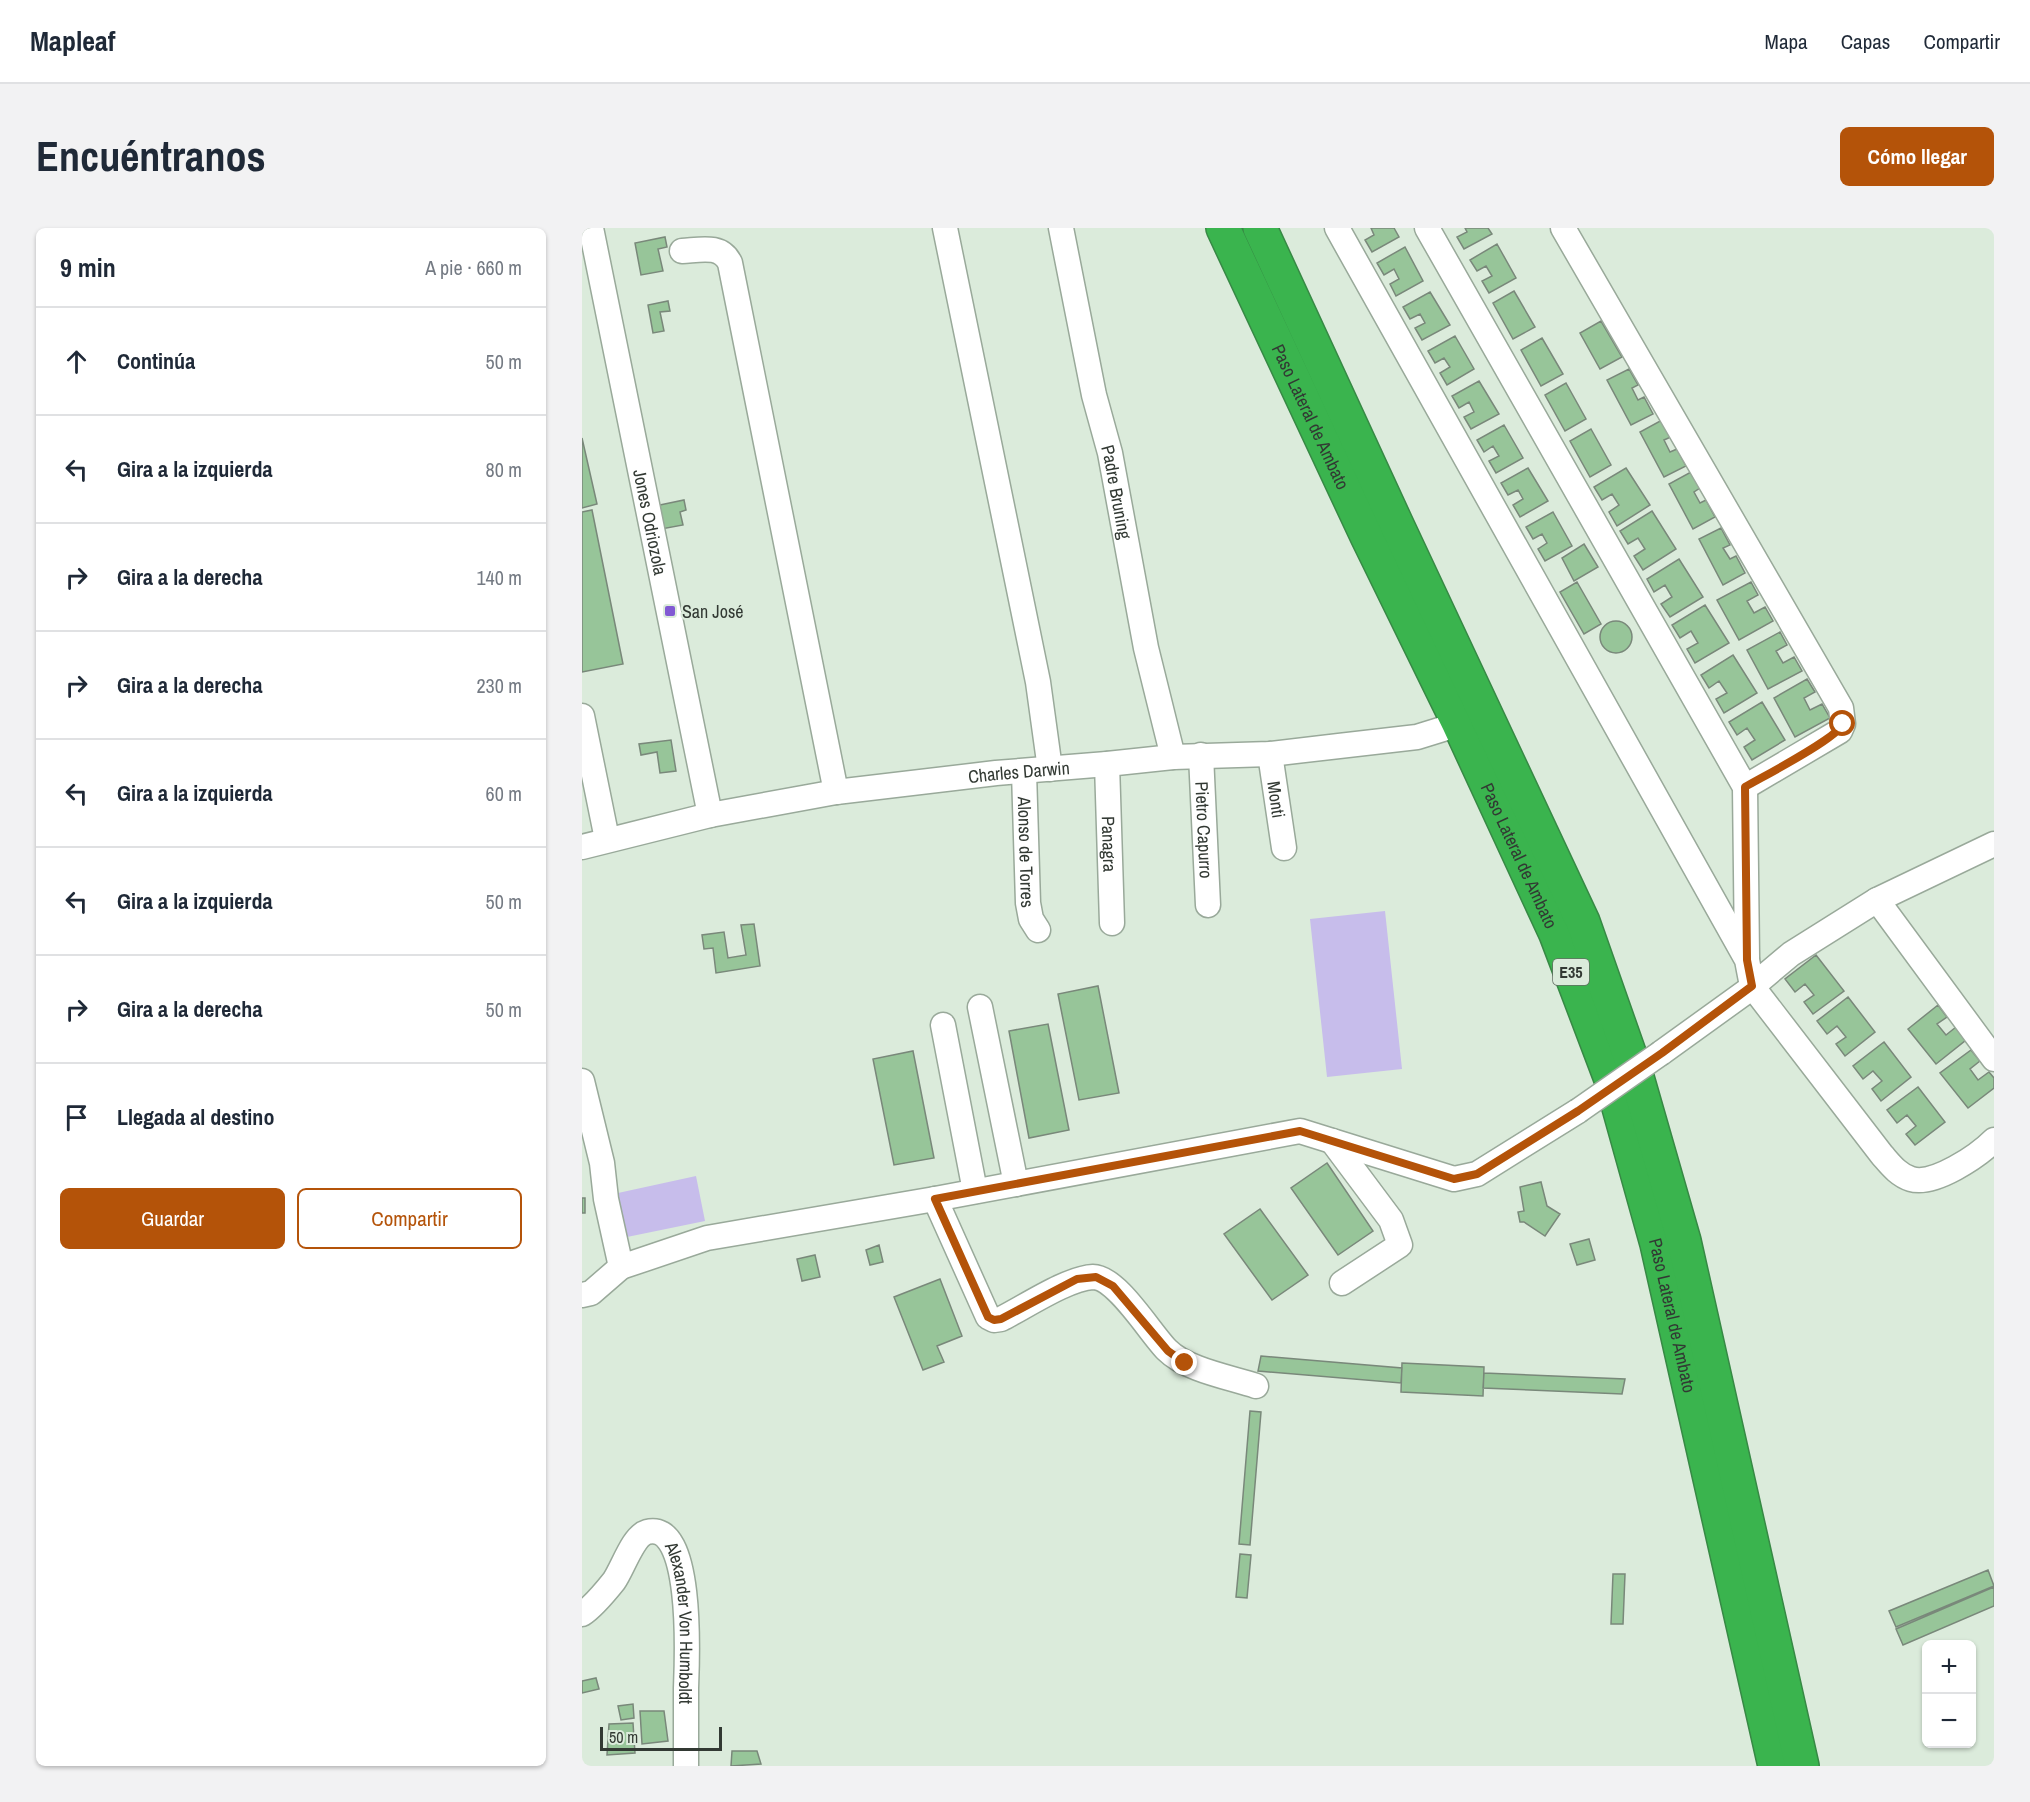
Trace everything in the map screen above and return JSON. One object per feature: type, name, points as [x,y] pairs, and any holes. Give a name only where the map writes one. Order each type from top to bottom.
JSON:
[{"type":"highway","name":"Paso Lateral de Ambato","points":[[1223,228],[1382,530],[1583,921],[1634,1067],[1684,1241],[1802,1766]]},
{"type":"highway","name":"Paso Lateral de Ambato","points":[[1260,228],[1459,724],[1557,934],[1611,1078],[1658,1244],[1775,1766]]},
{"type":"street","name":"Jones Odriozola","points":[[591,228],[710,815]]},
{"type":"street","points":[[945,228],[1035,671],[1050,769]]},
{"type":"street","name":"Padre Bruning","points":[[1061,228],[1094,395],[1110,453],[1146,648],[1173,757]]},
{"type":"street","points":[[1337,228],[1747,960]]},
{"type":"street","points":[[1427,228],[1745,787],[1747,960],[1752,986],[1882,1155],[1900,1174],[1911,1179],[1926,1180],[1963,1162],[1994,1140]]},
{"type":"street","points":[[1563,228],[1841,708],[1843,724],[1840,731],[1745,787]]},
{"type":"street","points":[[682,251],[718,250],[726,255],[730,263],[836,792]]},
{"type":"street","points":[[582,716],[607,839]]},
{"type":"street","name":"Charles Darwin","points":[[582,846],[710,815],[836,792],[913,781],[1173,757],[1270,753],[1417,737],[1459,724]]},
{"type":"street","name":"Monti","points":[[1270,753],[1284,848]]},
{"type":"street","name":"Pietro Capurro","points":[[1200,755],[1208,905]]},
{"type":"street","name":"Panagra","points":[[1107,764],[1112,923]]},
{"type":"street","name":"Alonso de Torres","points":[[1024,772],[1028,903],[1031,919],[1038,930]]},
{"type":"street","points":[[582,1295],[591,1293],[621,1267],[707,1238],[935,1199],[1300,1131],[1454,1179],[1477,1174],[1578,1111],[1662,1053],[1791,954],[1877,900],[1994,844]]},
{"type":"street","points":[[1877,900],[1994,1059]]},
{"type":"street","points":[[980,1007],[1016,1184]]},
{"type":"street","points":[[943,1024],[975,1191]]},
{"type":"street","points":[[582,1081],[602,1162],[606,1199],[621,1267]]},
{"type":"street","points":[[1332,1141],[1391,1220],[1400,1245],[1342,1283]]},
{"type":"street","points":[[935,1199],[988,1317],[994,1320],[1001,1319],[1077,1279],[1096,1277],[1113,1286],[1168,1351],[1185,1363],[1256,1386]]},
{"type":"street","name":"Alexander Von Humboldt","points":[[582,1614],[614,1581],[639,1536],[648,1532],[660,1533],[669,1540],[676,1554],[687,1614],[686,1766]]},
{"type":"shaded area","points":[[1385,911],[1402,1069],[1327,1077],[1310,919]]},
{"type":"shaded area","points":[[696,1176],[705,1221],[627,1237],[618,1193]]},
{"type":"building","points":[[1371,228],[1394,228],[1399,237],[1372,252],[1365,240],[1374,235]]},
{"type":"building","points":[[1465,228],[1488,228],[1492,234],[1464,249],[1457,237],[1467,232]]},
{"type":"building","points":[[665,237],[667,247],[658,249],[663,271],[641,275],[635,243]]},
{"type":"building","points":[[1497,244],[1516,278],[1489,293],[1482,281],[1492,276],[1486,266],[1477,271],[1470,260]]},
{"type":"building","points":[[1405,247],[1423,281],[1396,296],[1390,284],[1399,279],[1394,269],[1384,275],[1377,263]]},
{"type":"building","points":[[1514,291],[1535,327],[1513,339],[1493,303]]},
{"type":"building","points":[[1430,292],[1450,325],[1422,340],[1415,328],[1425,323],[1420,314],[1410,319],[1403,307]]},
{"type":"building","points":[[668,301],[670,311],[660,312],[664,331],[653,333],[648,305]]},
{"type":"building","points":[[1601,321],[1622,357],[1600,369],[1580,333]]},
{"type":"building","points":[[1455,336],[1474,369],[1447,385],[1440,373],[1450,367],[1444,358],[1435,363],[1428,351]]},
{"type":"building","points":[[1542,338],[1563,374],[1541,386],[1521,350]]},
{"type":"building","points":[[1629,369],[1638,385],[1632,388],[1638,400],[1644,397],[1653,414],[1631,425],[1607,380]]},
{"type":"building","points":[[1479,381],[1499,414],[1471,429],[1464,417],[1474,412],[1469,402],[1459,408],[1452,396]]},
{"type":"building","points":[[1566,383],[1586,419],[1565,431],[1545,395]]},
{"type":"building","points":[[1662,420],[1671,437],[1664,440],[1670,452],[1677,449],[1686,466],[1664,477],[1640,432]]},
{"type":"building","points":[[1504,425],[1523,458],[1496,473],[1489,461],[1499,456],[1493,446],[1484,452],[1477,440]]},
{"type":"building","points":[[1591,429],[1611,465],[1590,477],[1570,441]]},
{"type":"building","points":[[582,438],[597,504],[582,508]]},
{"type":"building","points":[[1528,468],[1548,501],[1520,517],[1513,505],[1523,499],[1518,490],[1508,495],[1501,483]]},
{"type":"building","points":[[1626,468],[1650,505],[1617,526],[1609,512],[1619,505],[1612,494],[1602,500],[1594,487]]},
{"type":"building","points":[[1691,472],[1700,488],[1694,492],[1700,503],[1706,500],[1715,517],[1693,529],[1669,484]]},
{"type":"building","points":[[684,500],[686,510],[680,512],[683,525],[656,530],[650,507]]},
{"type":"building","points":[[592,510],[623,664],[582,672],[582,512]]},
{"type":"building","points":[[1652,511],[1676,549],[1643,570],[1634,556],[1645,549],[1638,538],[1628,544],[1620,531]]},
{"type":"building","points":[[1553,512],[1572,546],[1545,561],[1538,549],[1547,543],[1542,534],[1533,539],[1526,527]]},
{"type":"building","points":[[1721,528],[1730,545],[1723,548],[1730,559],[1736,556],[1745,573],[1723,585],[1699,539]]},
{"type":"building","points":[[1584,544],[1598,567],[1574,581],[1562,558]]},
{"type":"building","points":[[1679,559],[1703,597],[1670,617],[1661,604],[1672,597],[1665,585],[1654,592],[1647,579]]},
{"type":"building","points":[[1577,582],[1601,624],[1584,634],[1560,592]]},
{"type":"building","points":[[1751,582],[1758,595],[1747,601],[1754,613],[1765,607],[1773,621],[1739,640],[1717,600]]},
{"type":"building","points":[[1705,605],[1729,643],[1695,663],[1687,649],[1698,643],[1691,631],[1680,638],[1672,625]]},
{"type":"building","points":[[1616,621],[1627,626],[1632,637],[1627,648],[1616,653],[1605,648],[1600,637],[1605,626]]},
{"type":"building","points":[[1780,632],[1787,645],[1776,651],[1783,663],[1794,657],[1802,671],[1768,689],[1747,650]]},
{"type":"building","points":[[1733,655],[1757,693],[1724,713],[1716,699],[1727,693],[1719,681],[1709,688],[1701,675]]},
{"type":"building","points":[[1807,679],[1815,692],[1804,698],[1810,710],[1822,704],[1830,718],[1795,737],[1774,698]]},
{"type":"building","points":[[1762,702],[1785,740],[1752,760],[1744,747],[1755,740],[1747,728],[1737,735],[1729,722]]},
{"type":"building","points":[[671,740],[676,771],[660,773],[657,752],[641,755],[639,744]]},
{"type":"building","points":[[754,924],[760,966],[716,973],[713,948],[704,949],[702,935],[724,932],[728,958],[746,955],[741,925]]},
{"type":"building","points":[[1816,955],[1844,991],[1813,1014],[1804,1002],[1814,995],[1805,984],[1795,992],[1785,979]]},
{"type":"building","points":[[1098,986],[1119,1093],[1079,1100],[1058,994]]},
{"type":"building","points":[[1848,997],[1875,1032],[1845,1056],[1836,1044],[1846,1037],[1837,1026],[1827,1034],[1817,1021]]},
{"type":"building","points":[[1938,1005],[1947,1017],[1937,1024],[1946,1035],[1956,1027],[1966,1040],[1936,1064],[1908,1029]]},
{"type":"building","points":[[1048,1024],[1069,1130],[1029,1138],[1009,1031]]},
{"type":"building","points":[[1884,1042],[1911,1077],[1881,1101],[1872,1089],[1882,1081],[1873,1071],[1863,1079],[1853,1066]]},
{"type":"building","points":[[1971,1050],[1980,1061],[1970,1069],[1978,1080],[1989,1072],[1994,1078],[1994,1088],[1968,1108],[1940,1073]]},
{"type":"building","points":[[913,1051],[934,1158],[894,1165],[873,1059]]},
{"type":"building","points":[[1918,1087],[1945,1122],[1915,1145],[1906,1134],[1916,1126],[1907,1115],[1897,1123],[1887,1110]]},
{"type":"building","points":[[1327,1163],[1373,1231],[1338,1255],[1291,1188]]},
{"type":"building","points":[[1541,1182],[1547,1206],[1560,1214],[1545,1236],[1524,1222],[1520,1222],[1518,1212],[1524,1211],[1520,1187]]},
{"type":"building","points":[[582,1198],[585,1198],[585,1213],[582,1213]]},
{"type":"building","points":[[1260,1209],[1308,1275],[1272,1300],[1224,1234]]},
{"type":"building","points":[[1589,1239],[1595,1260],[1577,1265],[1570,1244]]},
{"type":"building","points":[[879,1245],[883,1262],[870,1265],[866,1250]]},
{"type":"building","points":[[815,1255],[820,1277],[802,1281],[797,1259]]},
{"type":"building","points":[[940,1279],[962,1336],[937,1346],[944,1362],[923,1370],[894,1297]]},
{"type":"building","points":[[1261,1356],[1402,1368],[1401,1383],[1258,1371]]},
{"type":"building","points":[[1402,1363],[1484,1367],[1483,1396],[1401,1392]]},
{"type":"building","points":[[1484,1373],[1625,1379],[1622,1394],[1483,1388]]},
{"type":"building","points":[[1250,1411],[1261,1412],[1250,1545],[1239,1544]]},
{"type":"building","points":[[1240,1554],[1251,1555],[1247,1598],[1236,1597]]},
{"type":"building","points":[[1988,1570],[1994,1586],[1896,1627],[1889,1611]]},
{"type":"building","points":[[1613,1574],[1625,1574],[1623,1624],[1611,1624]]},
{"type":"building","points":[[1994,1587],[1994,1606],[1903,1645],[1896,1629]]},
{"type":"building","points":[[596,1678],[599,1689],[582,1693],[582,1681]]},
{"type":"building","points":[[633,1704],[634,1718],[621,1720],[618,1706]]},
{"type":"building","points":[[640,1711],[664,1711],[668,1741],[642,1744]]},
{"type":"building","points":[[633,1723],[635,1753],[607,1755],[609,1724]]},
{"type":"building","points":[[732,1751],[757,1751],[761,1764],[731,1766]]},
{"type":"place","name":"San José","points":[[670,611]]},
{"type":"route","points":[[1185,1363],[1168,1351],[1113,1286],[1096,1277],[1077,1279],[1001,1319],[994,1320],[988,1317],[935,1199],[1300,1131],[1454,1179],[1477,1174],[1578,1111],[1662,1053],[1752,986],[1747,960],[1745,787],[1840,731],[1843,724]]}]
